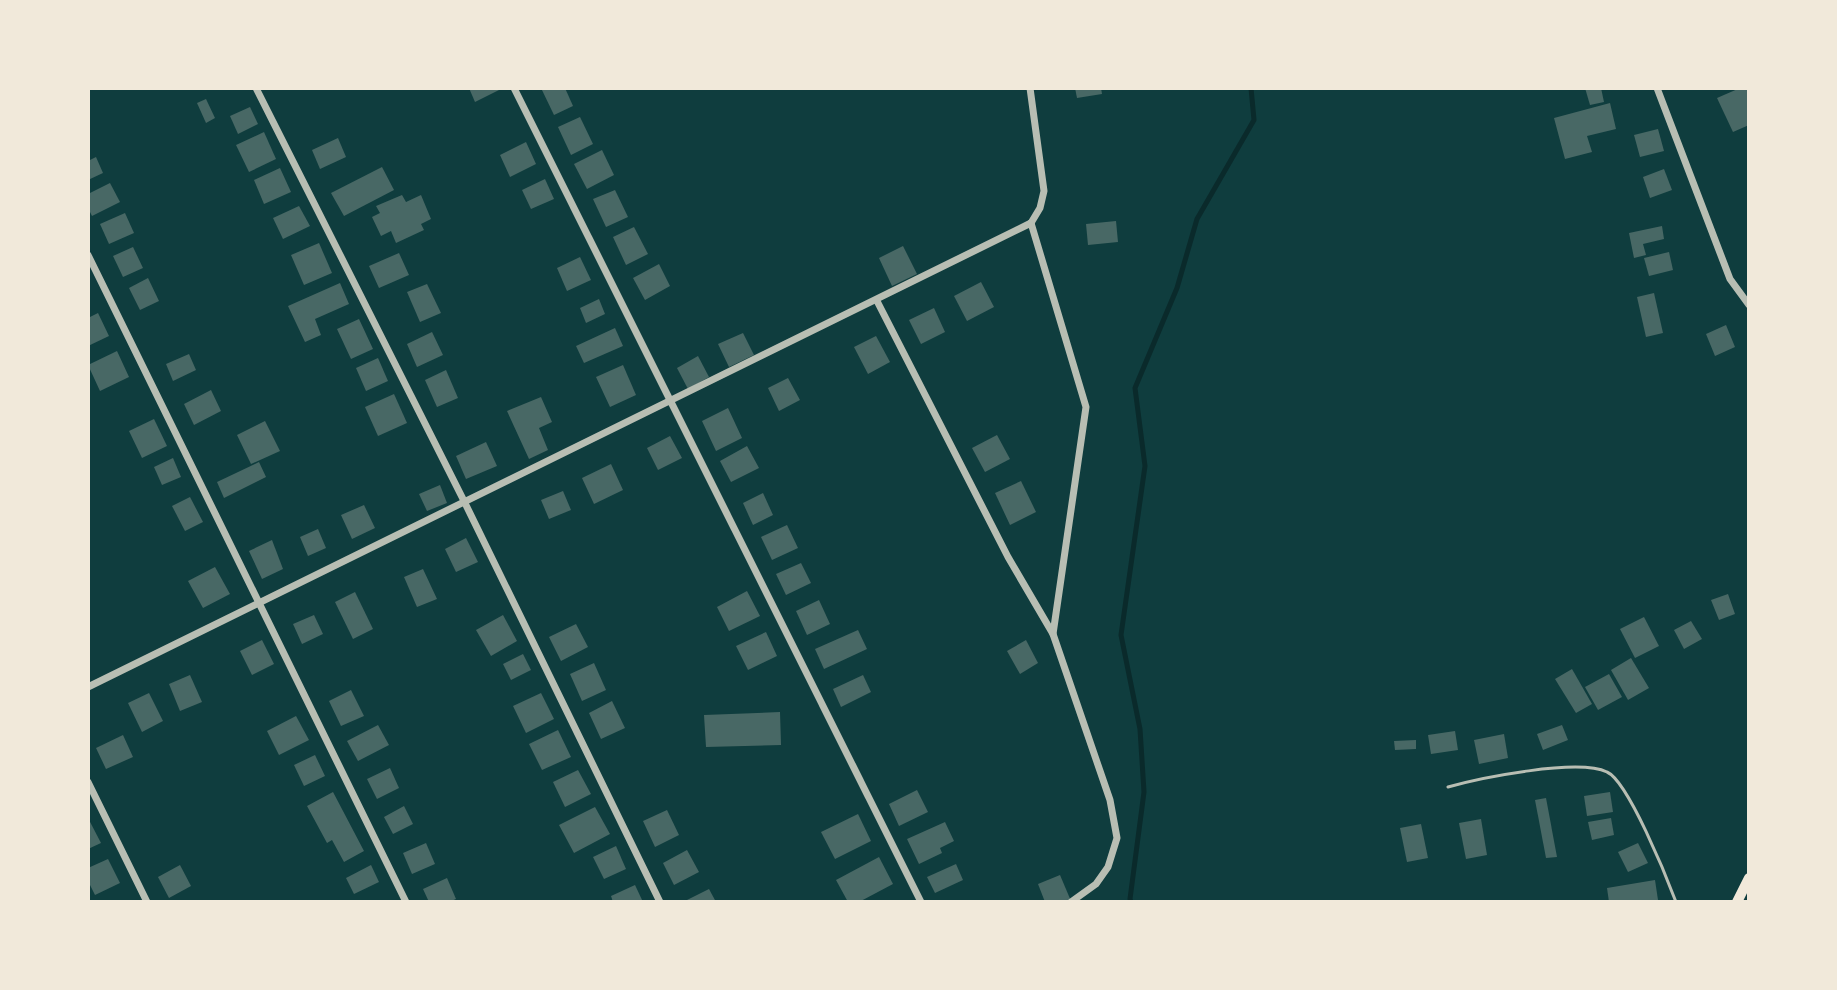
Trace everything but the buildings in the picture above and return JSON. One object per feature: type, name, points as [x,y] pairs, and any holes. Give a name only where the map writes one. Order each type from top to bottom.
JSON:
[{"type":"main road","points":[[1737,902],[1749,878]]},
{"type":"street","points":[[256,88],[464,501],[660,902]]},
{"type":"street","points":[[514,88],[921,902]]},
{"type":"street","points":[[88,687],[1031,223],[1040,208],[1044,191],[1030,88]]},
{"type":"street","points":[[1657,88],[1730,279],[1749,305]]},
{"type":"street","points":[[1031,223],[1086,407],[1053,634]]},
{"type":"street","points":[[88,255],[406,902]]},
{"type":"street","points":[[877,301],[1008,557],[1053,634],[1110,800],[1117,838],[1108,867],[1096,884],[1072,901]]},
{"type":"street","points":[[88,782],[147,902]]},
{"type":"lane","points":[[1448,787],[1477,779],[1576,767],[1607,772],[1622,785],[1665,871],[1676,902]]},
{"type":"waterway","points":[[1131,902],[1144,792],[1140,729],[1121,635],[1145,466],[1135,388],[1177,288],[1197,219],[1254,120],[1251,88]]}]
